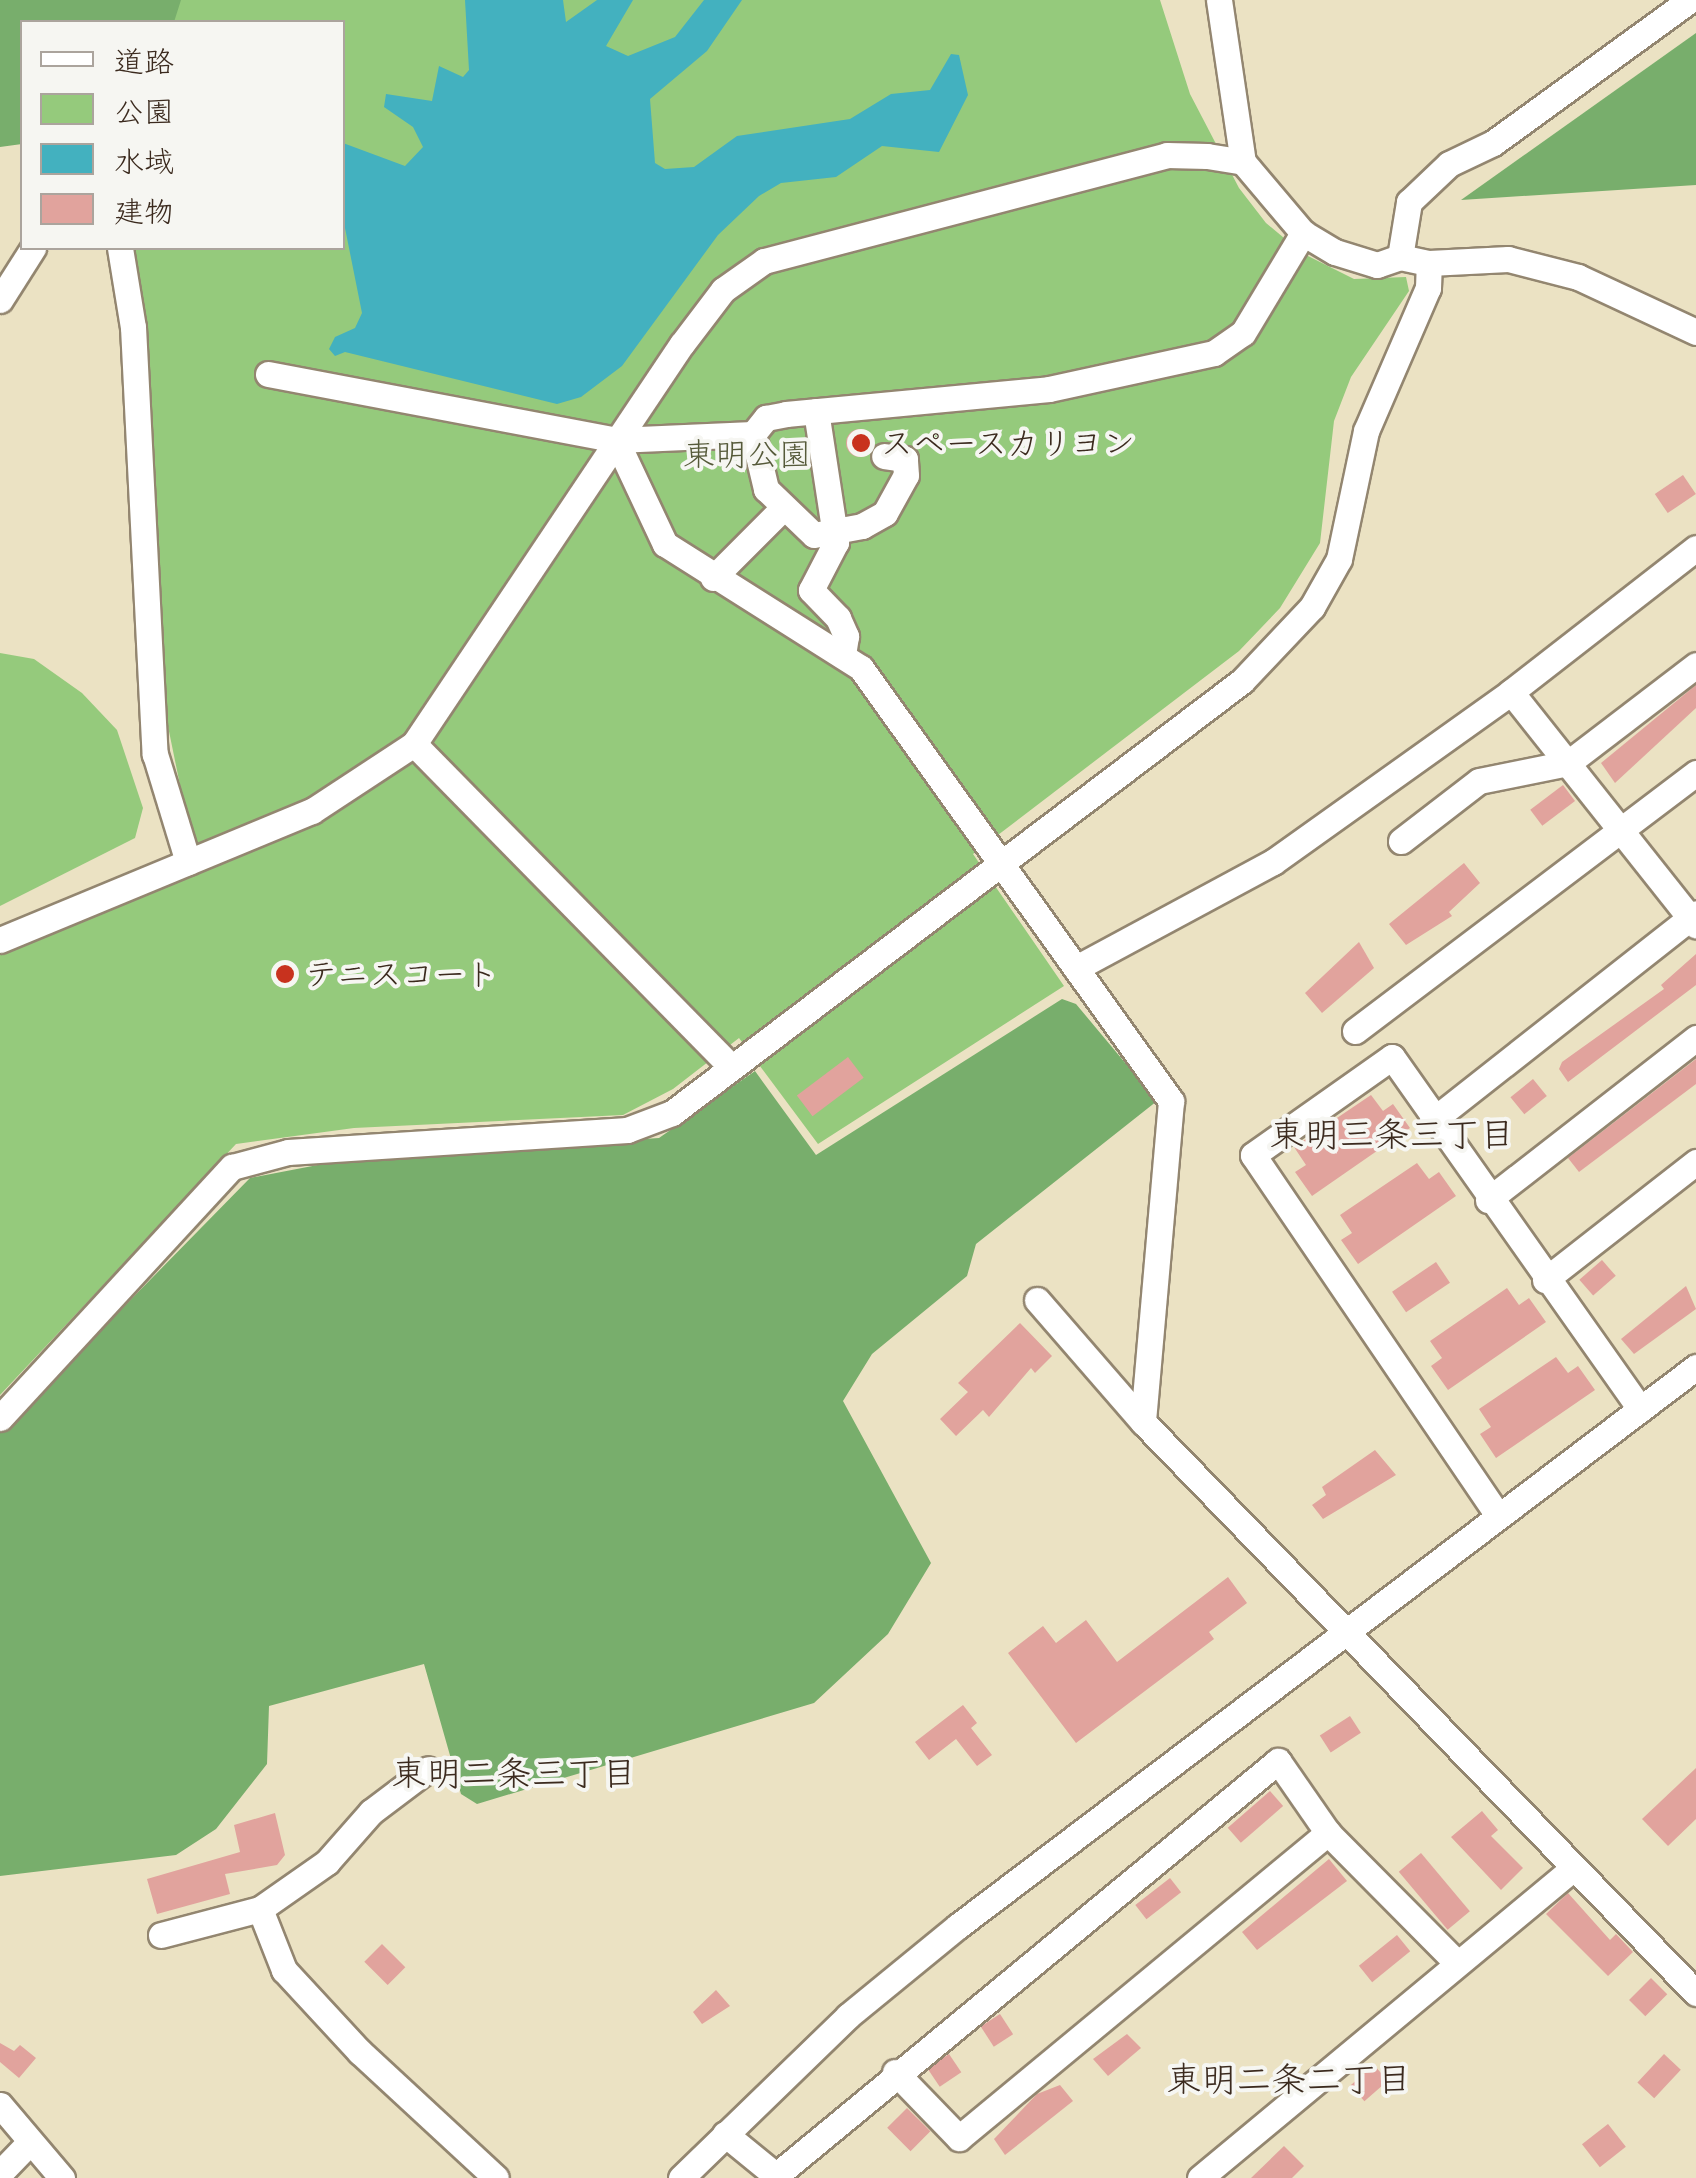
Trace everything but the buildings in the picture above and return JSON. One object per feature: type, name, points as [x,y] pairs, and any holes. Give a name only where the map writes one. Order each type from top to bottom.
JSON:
[{"type":"street","points":[[1220,0],[1243,162],[1303,233],[1377,265],[1400,257],[1429,263],[1508,259],[1578,276],[1696,332]]},
{"type":"street","points":[[1400,257],[1409,202],[1449,164],[1493,143],[1690,0]]},
{"type":"street","points":[[0,940],[312,811],[414,744],[616,440],[723,290],[764,261],[1167,155],[1243,162]]},
{"type":"street","points":[[268,374],[616,440],[753,434],[766,418],[1049,389],[1214,353],[1243,333],[1284,255],[1303,233]]},
{"type":"street","points":[[0,300],[32,250]]},
{"type":"street","points":[[120,250],[133,327],[155,754],[188,862]]},
{"type":"street","points":[[0,1418],[232,1167],[288,1152],[627,1130],[672,1113],[729,1064],[1242,681],[1312,607],[1339,558],[1366,431],[1428,288],[1429,263]]},
{"type":"street","points":[[816,410],[835,533],[811,590],[838,618],[846,636],[843,656]]},
{"type":"street","points":[[753,434],[766,489],[782,509],[814,535],[835,533],[885,514],[898,498],[905,459],[884,456]]},
{"type":"street","points":[[616,440],[664,544],[712,578],[861,668],[1171,1101],[1143,1422]]},
{"type":"street","points":[[712,578],[728,555],[782,509]]},
{"type":"street","points":[[1076,968],[1274,862],[1512,692],[1696,548]]},
{"type":"street","points":[[1401,840],[1479,780],[1568,764],[1696,665]]},
{"type":"street","points":[[1432,1121],[1694,919],[1512,692]]},
{"type":"street","points":[[414,744],[729,1064]]},
{"type":"street","points":[[1355,1031],[1696,773]]},
{"type":"street","points":[[1488,1200],[1696,1038]]},
{"type":"street","points":[[1497,1514],[1253,1154],[1392,1057],[1432,1121],[1640,1409]]},
{"type":"street","points":[[1545,1280],[1696,1162]]},
{"type":"street","points":[[1037,1300],[1143,1422],[1571,1870],[1696,1993]]},
{"type":"street","points":[[681,2178],[848,2016],[958,1926],[1696,1367]]},
{"type":"street","points":[[726,2134],[775,2177],[896,2072],[1278,1762],[1328,1833],[1457,1963]]},
{"type":"street","points":[[161,1935],[260,1909],[327,1862],[371,1812],[428,1768]]},
{"type":"street","points":[[896,2072],[959,2138],[1328,1833]]},
{"type":"street","points":[[1200,2178],[1571,1870]]},
{"type":"street","points":[[260,1909],[284,1970],[360,2052],[496,2178]]},
{"type":"street","points":[[0,2105],[28,2144],[62,2178]]},
{"type":"street","points":[[0,2173],[28,2144]]},
{"type":"green space","points":[[0,0],[181,0],[175,20],[20,20],[20,144],[0,147]]},
{"type":"green space","name":"東明公園","points":[[156,0],[1160,0],[1190,94],[1239,188],[1266,223],[1302,253],[1354,279],[1406,277],[1409,291],[1351,377],[1334,421],[1320,543],[1280,608],[1239,651],[973,854],[1064,986],[818,1144],[739,1038],[673,1089],[623,1115],[354,1128],[236,1144],[0,1395],[0,951],[197,868],[163,702],[130,250],[345,250],[345,20],[142,20]]},
{"type":"green space","points":[[1696,33],[1696,185],[1461,200]]},
{"type":"green space","points":[[0,653],[34,659],[82,693],[117,730],[143,808],[135,838],[0,906]]},
{"type":"green space","points":[[1062,999],[1076,1004],[1157,1101],[976,1244],[967,1276],[872,1354],[843,1401],[931,1563],[888,1634],[814,1703],[477,1804],[461,1794],[424,1664],[269,1706],[267,1764],[216,1829],[176,1855],[0,1876],[0,1433],[250,1178],[354,1158],[659,1138],[755,1071],[816,1155]]},
{"type":"water","points":[[465,0],[563,0],[566,22],[597,0],[633,0],[606,46],[628,56],[675,37],[704,0],[742,0],[707,51],[650,99],[655,163],[665,169],[694,167],[737,136],[850,119],[891,94],[930,90],[951,54],[959,55],[968,95],[939,152],[882,146],[836,177],[781,183],[759,196],[718,235],[622,366],[581,397],[557,404],[345,352],[335,356],[329,349],[335,337],[355,328],[362,313],[345,228],[345,144],[405,166],[423,147],[413,127],[384,107],[386,94],[432,101],[439,66],[463,77],[469,70]]},
{"type":"place","name":"スペースカリヨン","points":[[861,443]]},
{"type":"place","name":"テニスコート","points":[[285,974]]},
{"type":"district","name":"東明三条三丁目","points":[[1392,1134]]},
{"type":"district","name":"東明二条三丁目","points":[[514,1773]]},
{"type":"district","name":"東明二条二丁目","points":[[1289,2079]]}]
